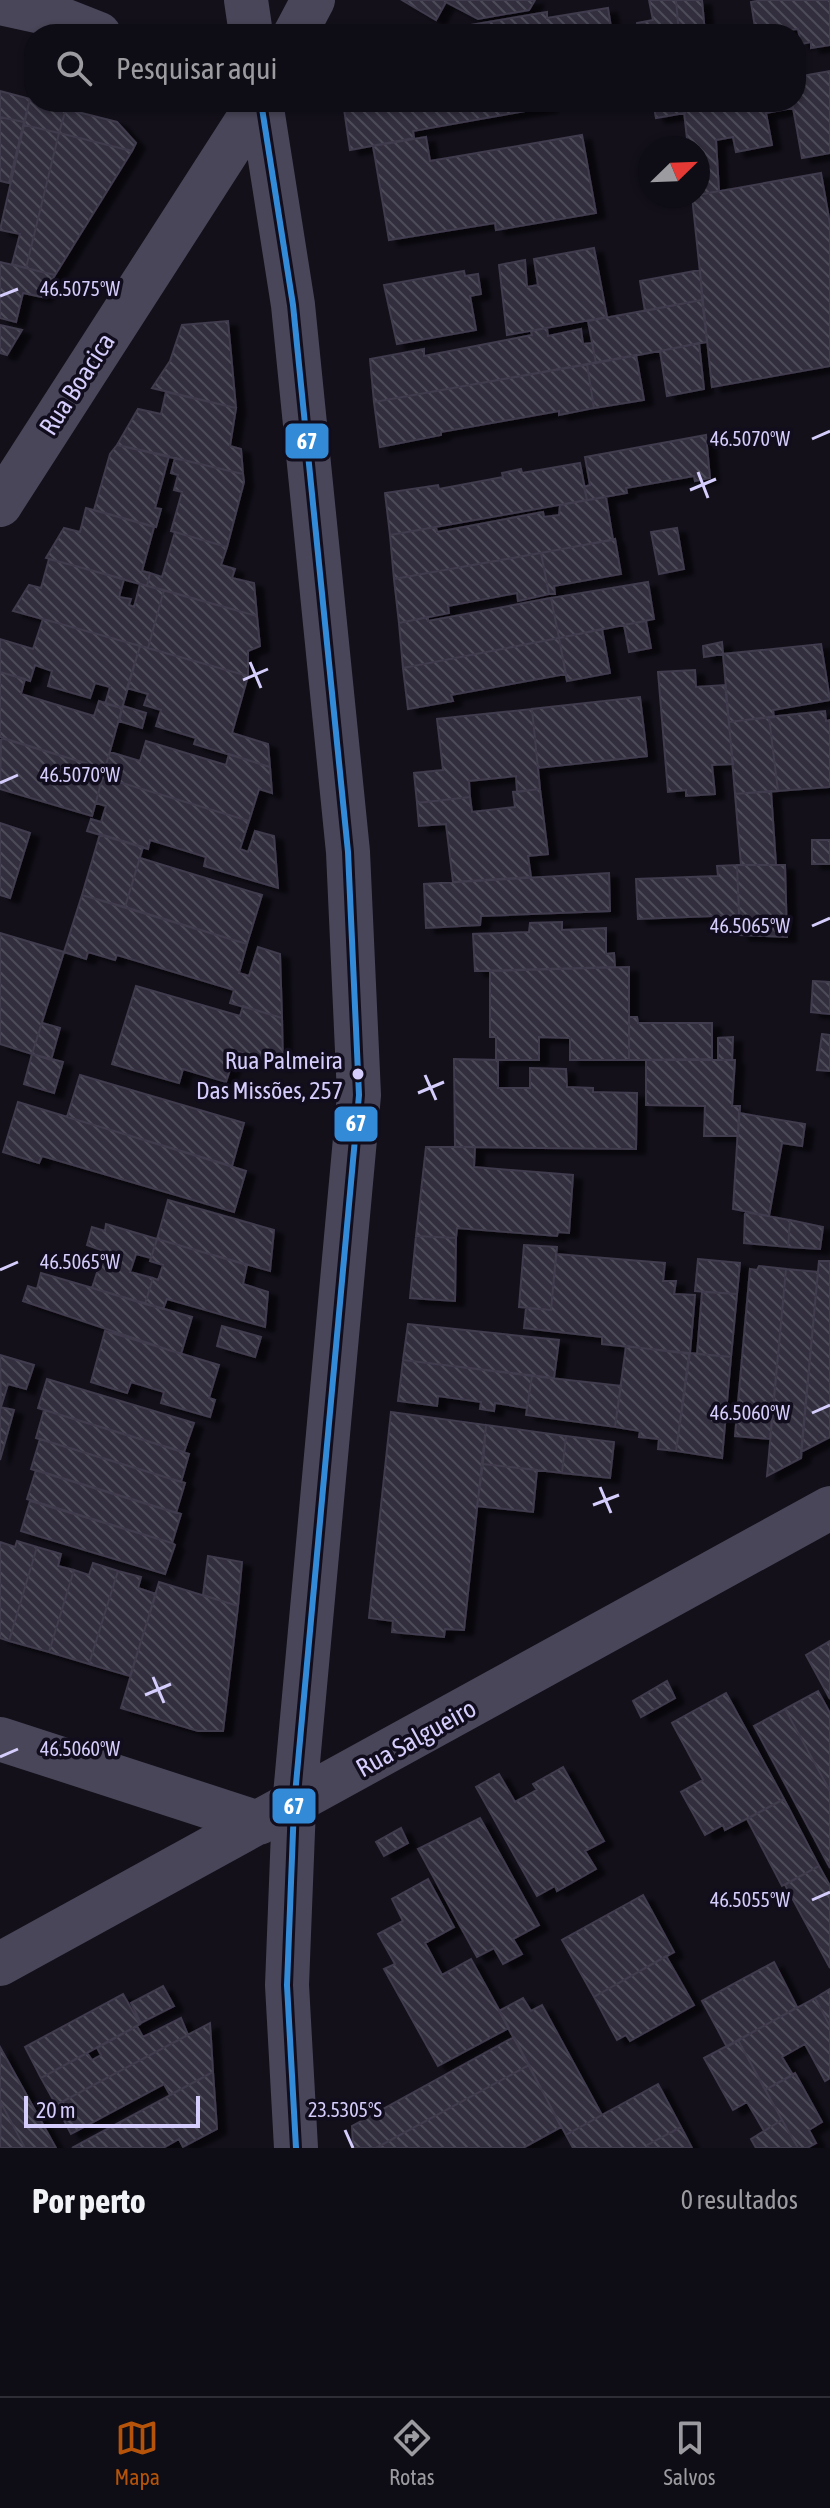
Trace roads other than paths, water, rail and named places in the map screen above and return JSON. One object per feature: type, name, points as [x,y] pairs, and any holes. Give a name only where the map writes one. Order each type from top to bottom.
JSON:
[{"type":"street","points":[[246,0],[250,24]]},
{"type":"street","points":[[300,24],[313,0]]},
{"type":"street","points":[[0,3],[46,13],[74,24]]},
{"type":"street","name":"Rua Boacica","points":[[0,505],[254,112]]},
{"type":"street","points":[[262,112],[293,305],[343,805],[359,1095],[276,1814],[296,2148]]},
{"type":"street","name":"Rua Salgueiro","points":[[0,1964],[830,1508]]},
{"type":"street","points":[[0,1739],[276,1814]]},
{"type":"place","name":"Rua Palmeira Das Missões, 257","points":[[358,1074]]}]
